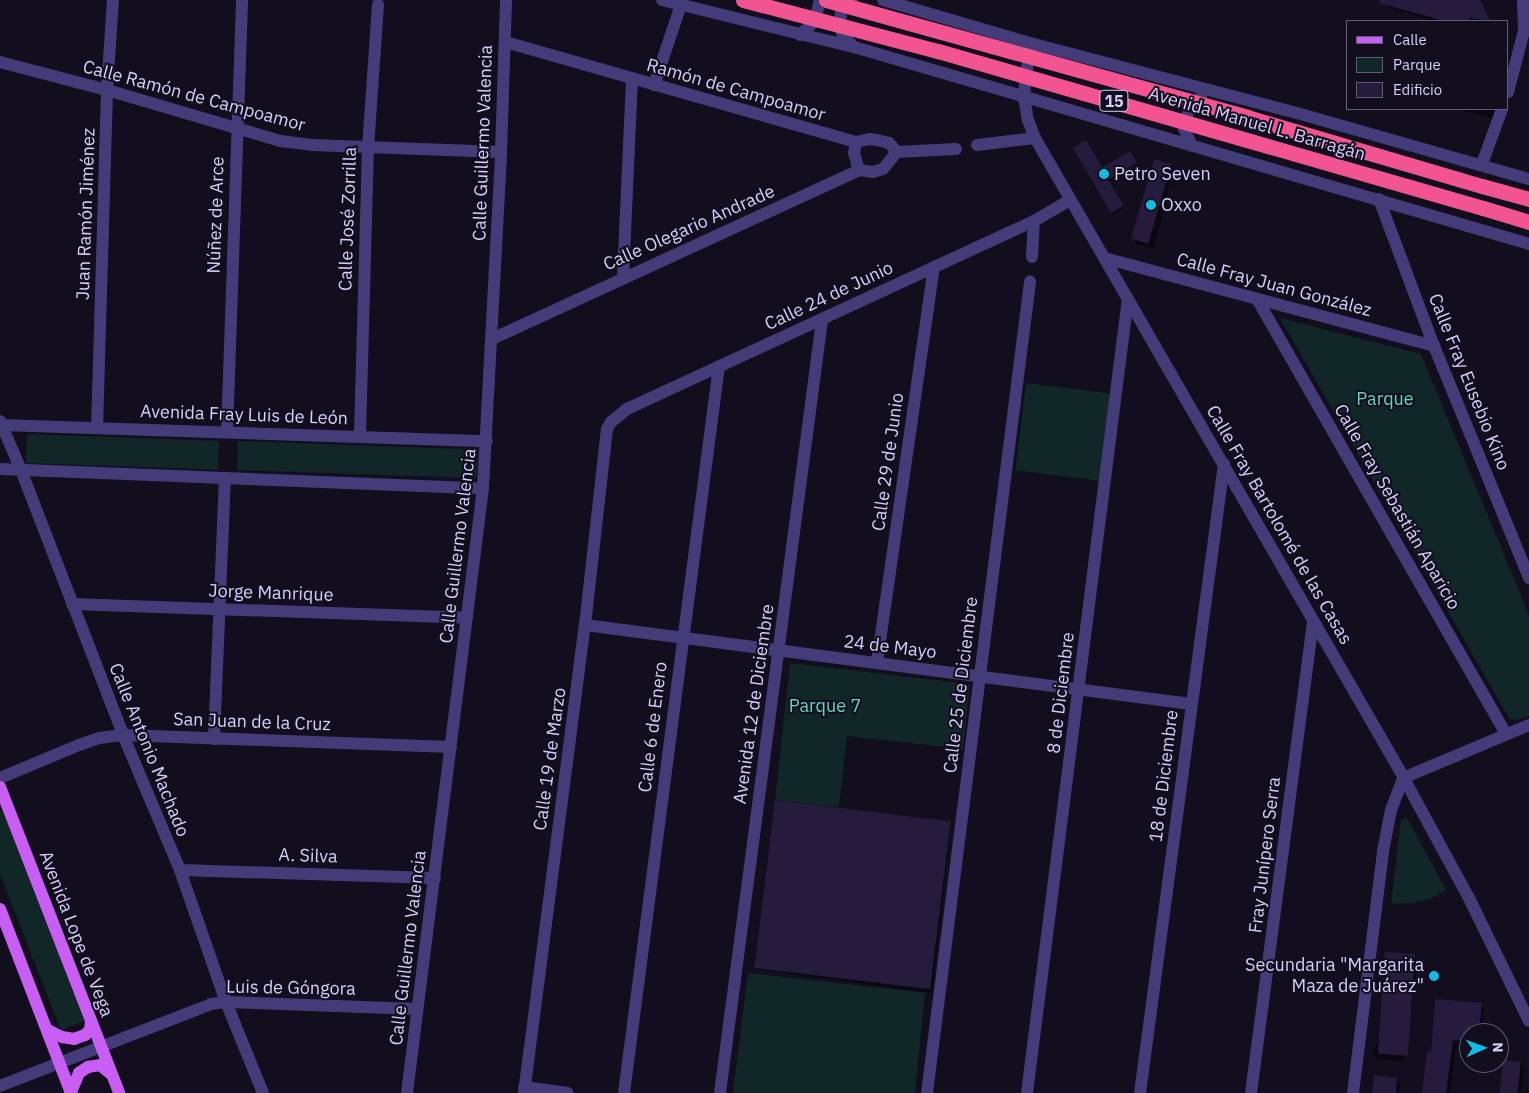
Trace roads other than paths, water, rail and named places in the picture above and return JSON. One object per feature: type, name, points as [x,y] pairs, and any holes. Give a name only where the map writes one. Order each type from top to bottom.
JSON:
[{"type":"highway","name":"Avenida Manuel L. Barragán","points":[[743,0],[947,53],[1529,222]]},
{"type":"highway","name":"Avenida Manuel L. Barragán","points":[[826,0],[1529,199]]},
{"type":"main road","name":"Avenida Lope de Vega","points":[[2,794],[119,1093]]},
{"type":"main road","points":[[0,909],[71,1093]]},
{"type":"main road","points":[[48,1030],[62,1037],[74,1039],[86,1035],[90,1030],[91,1021]]},
{"type":"main road","points":[[71,1093],[79,1074],[88,1067],[100,1065],[112,1076]]},
{"type":"street","name":"Juan Ramón Jiménez","points":[[96,428],[107,90],[113,0]]},
{"type":"street","name":"Núñez de Arce","points":[[227,432],[236,129],[242,0]]},
{"type":"street","name":"Calle Guillermo Valencia","points":[[407,1093],[483,488],[501,152],[506,0]]},
{"type":"street","points":[[662,0],[854,47],[1529,244]]},
{"type":"street","points":[[800,35],[815,21],[820,0]]},
{"type":"street","points":[[852,0],[842,10],[840,27],[843,36],[854,47]]},
{"type":"street","points":[[883,0],[1030,43],[1482,164],[1529,179]]},
{"type":"street","points":[[1509,89],[1525,49],[1523,0]]},
{"type":"street","name":"Calle José Zorrilla","points":[[360,435],[368,148],[378,4]]},
{"type":"street","points":[[654,85],[681,5]]},
{"type":"street","name":"Ramón de Campoamor","points":[[505,42],[856,142],[870,138],[889,143],[897,152]]},
{"type":"street","name":"Calle Fray Bartolomé de las Casas","points":[[1030,43],[1024,96],[1028,120],[1035,138],[1403,778],[1468,896],[1529,1021]]},
{"type":"street","name":"Calle Ramón de Campoamor","points":[[0,62],[107,90],[280,141],[368,148],[501,152]]},
{"type":"street","points":[[623,277],[632,79]]},
{"type":"street","points":[[1192,146],[1184,129],[1189,109],[1195,101],[1214,91]]},
{"type":"street","points":[[1482,164],[1502,110]]},
{"type":"street","points":[[977,146],[1035,138]]},
{"type":"street","points":[[856,142],[854,153],[860,170]]},
{"type":"street","points":[[897,152],[956,149]]},
{"type":"street","name":"Calle Olegario Andrade","points":[[492,339],[623,277],[860,170],[873,172],[883,169],[897,152]]},
{"type":"street","name":"Calle Fray Eusebio Kino","points":[[1379,199],[1434,346],[1529,578]]},
{"type":"street","name":"Calle 24 de Junio","points":[[607,429],[618,414],[627,409],[1034,220],[1070,200]]},
{"type":"street","points":[[1032,257],[1034,220]]},
{"type":"street","name":"Calle Fray Juan González","points":[[1104,258],[1434,346]]},
{"type":"street","name":"Calle 29 de Junio","points":[[877,662],[934,267]]},
{"type":"street","name":"Calle 25 de Diciembre","points":[[927,1093],[1030,282]]},
{"type":"street","name":"8 de Diciembre","points":[[1027,1093],[1080,689],[1128,298]]},
{"type":"street","name":"Calle Fray Sebastián Aparicio","points":[[1257,299],[1506,734]]},
{"type":"street","name":"Avenida 12 de Diciembre","points":[[720,1093],[822,320]]},
{"type":"street","name":"Calle 6 de Enero","points":[[624,1093],[719,366]]},
{"type":"street","name":"Avenida Fray Luis de León","points":[[1,424],[360,435],[487,441]]},
{"type":"street","name":"Calle Antonio Machado","points":[[1,424],[21,470],[123,735],[180,870],[226,1002],[264,1093]]},
{"type":"street","name":"Calle 19 de Marzo","points":[[524,1090],[585,625],[607,429]]},
{"type":"street","name":"18 de Diciembre","points":[[1140,1093],[1224,464]]},
{"type":"street","points":[[0,469],[483,488]]},
{"type":"street","points":[[214,739],[225,479]]},
{"type":"street","name":"Jorge Manrique","points":[[72,604],[467,618]]},
{"type":"street","name":"Fray Junípero Serra","points":[[1251,1093],[1313,622]]},
{"type":"street","name":"24 de Mayo","points":[[585,625],[779,652],[877,662],[1191,704]]},
{"type":"street","points":[[1353,1093],[1383,850],[1391,810],[1403,778],[1529,725]]},
{"type":"street","name":"San Juan de la Cruz","points":[[0,778],[99,738],[123,735],[451,747]]},
{"type":"street","name":"A. Silva","points":[[180,870],[435,878]]},
{"type":"street","name":"Luis de Góngora","points":[[0,1086],[190,1010],[226,1002],[417,1010]]},
{"type":"street","points":[[524,1090],[568,1093]]},
{"type":"place","name":"Petro Seven","points":[[1104,174]]},
{"type":"place","name":"Oxxo","points":[[1151,205]]},
{"type":"place","name":"Secundaria \"Margarita Maza de Juárez\"","points":[[1434,976]]},
{"type":"park label","name":"Parque","points":[[1385,399]]},
{"type":"park label","name":"Parque 7","points":[[825,706]]}]
